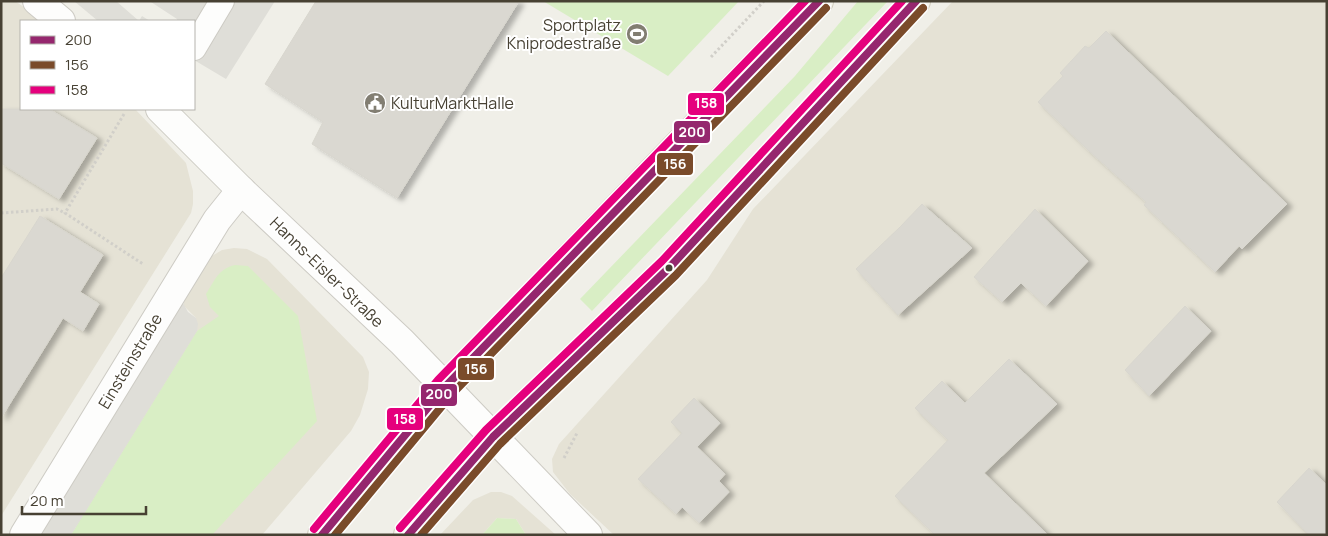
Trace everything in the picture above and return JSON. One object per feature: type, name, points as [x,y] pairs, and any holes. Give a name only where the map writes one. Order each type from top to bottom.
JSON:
[{"type":"main road","points":[[322,535],[446,388],[678,145],[819,1]]},
{"type":"main road","points":[[408,535],[494,437],[668,268],[916,1]]},
{"type":"street","points":[[38,1],[60,20]]},
{"type":"street","name":"Hanns-Eisler-Straße","points":[[161,110],[241,190],[402,342],[588,535]]},
{"type":"street","name":"Einsteinstraße","points":[[24,535],[216,220],[241,190]]},
{"type":"lane","points":[[195,46],[222,1]]},
{"type":"path","points":[[65,213],[126,110]]},
{"type":"path","points":[[1,214],[56,209],[143,264]]},
{"type":"shaded area","points":[[1,1],[15,1],[43,20],[20,20],[20,110],[136,110],[186,163],[193,191],[193,204],[191,213],[1,516]]},
{"type":"shaded area","points":[[74,1],[116,1],[138,20],[97,20]]},
{"type":"shaded area","points":[[275,1],[226,79],[195,61],[195,20],[177,20],[151,2]]},
{"type":"shaded area","points":[[953,1],[1327,1],[1327,535],[614,535],[570,494],[553,472],[552,459],[559,444],[707,280],[753,209]]},
{"type":"shaded area","points":[[142,16],[148,20],[140,20]]},
{"type":"shaded area","points":[[234,248],[247,249],[267,259],[363,357],[369,372],[368,389],[360,415],[351,431],[262,535],[71,535],[196,318],[184,306],[183,294],[212,256],[222,250]]},
{"type":"shaded area","points":[[183,303],[188,312],[196,318],[198,324],[197,331],[71,535],[40,535]]},
{"type":"shaded area","points":[[491,492],[501,492],[512,496],[556,535],[526,535],[516,519],[497,518],[482,535],[440,535],[473,500]]},
{"type":"green space","name":"Sportplatz Kniprodestraße","points":[[543,1],[739,1],[668,76]]},
{"type":"green space","points":[[858,1],[888,1],[592,311],[580,299],[795,76]]},
{"type":"green space","points":[[235,265],[248,266],[298,316],[317,421],[212,535],[71,535],[197,331],[219,316],[210,307],[206,294],[221,272]]},
{"type":"green space","points":[[497,518],[516,519],[526,535],[482,535]]},
{"type":"building","name":"KulturMarktHalle","points":[[316,1],[519,1],[397,198],[312,144],[323,122],[265,84]]},
{"type":"building","points":[[1106,31],[1287,204],[1242,249],[1239,246],[1215,272],[1144,205],[1146,202],[1038,102],[1063,76],[1060,73],[1085,46],[1089,48]]},
{"type":"building","points":[[1,109],[51,110],[97,138],[59,199],[1,163]]},
{"type":"building","points":[[922,204],[972,248],[898,315],[856,269]]},
{"type":"building","points":[[1035,209],[1088,261],[1046,306],[1021,283],[1002,302],[974,277]]},
{"type":"building","points":[[40,216],[103,255],[80,292],[99,304],[83,331],[63,318],[1,418],[1,278]]},
{"type":"building","points":[[1185,306],[1211,331],[1149,396],[1125,370]]},
{"type":"building","points":[[1009,359],[1057,404],[984,473],[1048,535],[935,535],[895,496],[948,440],[915,408],[942,381],[965,403]]},
{"type":"building","points":[[694,398],[720,423],[697,447],[725,474],[719,481],[729,492],[699,523],[682,507],[676,514],[638,479],[682,433],[671,422]]},
{"type":"building","points":[[1309,468],[1327,485],[1327,535],[1309,535],[1277,502]]},
{"type":"transit line","name":"158","points":[[314,529],[438,380],[805,1]]},
{"type":"transit line","name":"200","points":[[322,535],[445,387],[819,1]]},
{"type":"transit line","name":"158","points":[[400,528],[486,430],[662,261],[902,1]]},
{"type":"transit line","name":"200","points":[[408,535],[493,437],[669,268],[916,1]]},
{"type":"transit line","name":"156","points":[[335,535],[452,394],[826,8]]},
{"type":"transit line","name":"156","points":[[421,535],[500,444],[676,275],[923,8]]},
{"type":"place","name":"Sportplatz Kniprodestraße","points":[[637,34]]},
{"type":"place","name":"KulturMarktHalle","points":[[375,103]]}]
